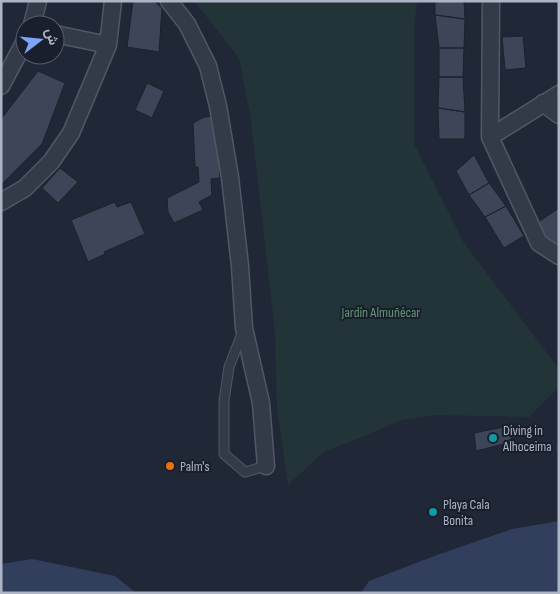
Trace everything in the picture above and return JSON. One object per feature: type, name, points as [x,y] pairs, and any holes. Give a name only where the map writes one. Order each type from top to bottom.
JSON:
[{"type":"street","points":[[34,15],[38,1]]},
{"type":"street","points":[[1,202],[25,188],[51,162],[71,133],[108,45],[113,1]]},
{"type":"street","points":[[169,1],[187,24],[208,66],[218,106],[230,177],[240,266],[244,328],[261,403],[266,466]]},
{"type":"street","points":[[492,1],[490,137],[539,243],[559,256]]},
{"type":"street","points":[[65,36],[108,45]]},
{"type":"street","points":[[1,86],[15,60]]},
{"type":"street","points":[[490,137],[559,94]]},
{"type":"street","points":[[543,103],[559,115]]},
{"type":"lane","points":[[244,328],[229,367],[224,400],[224,454],[246,472],[266,466]]},
{"type":"green space","name":"Jardín Almuñécar","points":[[194,1],[417,1],[414,29],[414,144],[464,243],[559,369],[559,387],[529,417],[434,415],[401,420],[325,451],[288,485],[277,408],[275,333],[250,114],[239,58]]},
{"type":"water","points":[[559,521],[559,593],[361,593],[369,581],[437,555],[512,529]]},
{"type":"water","points":[[32,559],[115,576],[136,593],[1,593],[1,564]]},
{"type":"building","points":[[133,1],[154,1],[162,8],[159,52],[127,47]]},
{"type":"building","points":[[435,1],[464,1],[465,19],[435,15]]},
{"type":"building","points":[[435,15],[465,19],[464,48],[439,48]]},
{"type":"building","points":[[523,36],[526,68],[505,70],[502,37]]},
{"type":"building","points":[[439,48],[464,48],[463,77],[439,77]]},
{"type":"building","points":[[38,71],[65,83],[42,144],[1,185],[1,119]]},
{"type":"building","points":[[439,77],[463,77],[465,112],[438,108]]},
{"type":"building","points":[[147,83],[164,91],[152,118],[135,110]]},
{"type":"building","points":[[438,108],[465,112],[465,139],[439,139]]},
{"type":"building","points":[[217,116],[220,178],[211,179],[212,195],[199,202],[203,210],[174,223],[168,212],[167,198],[199,182],[198,167],[195,167],[193,123],[204,117]]},
{"type":"building","points":[[474,155],[489,183],[469,195],[456,171]]},
{"type":"building","points":[[60,168],[78,182],[58,203],[42,188]]},
{"type":"building","points":[[489,183],[506,206],[485,217],[469,195]]},
{"type":"building","points":[[115,202],[117,207],[131,202],[145,234],[104,252],[105,254],[88,262],[71,220]]},
{"type":"building","points":[[506,206],[524,236],[504,248],[485,217]]},
{"type":"building","points":[[559,208],[559,242],[553,247],[537,223]]},
{"type":"building","name":"Diving in Alhoceima","points":[[509,426],[512,442],[476,451],[474,433]]},
{"type":"place","name":"Diving in Alhoceima","points":[[493,438]]},
{"type":"place","name":"Palm's","points":[[170,466]]},
{"type":"place","name":"Playa Cala Bonita","points":[[433,512]]}]
